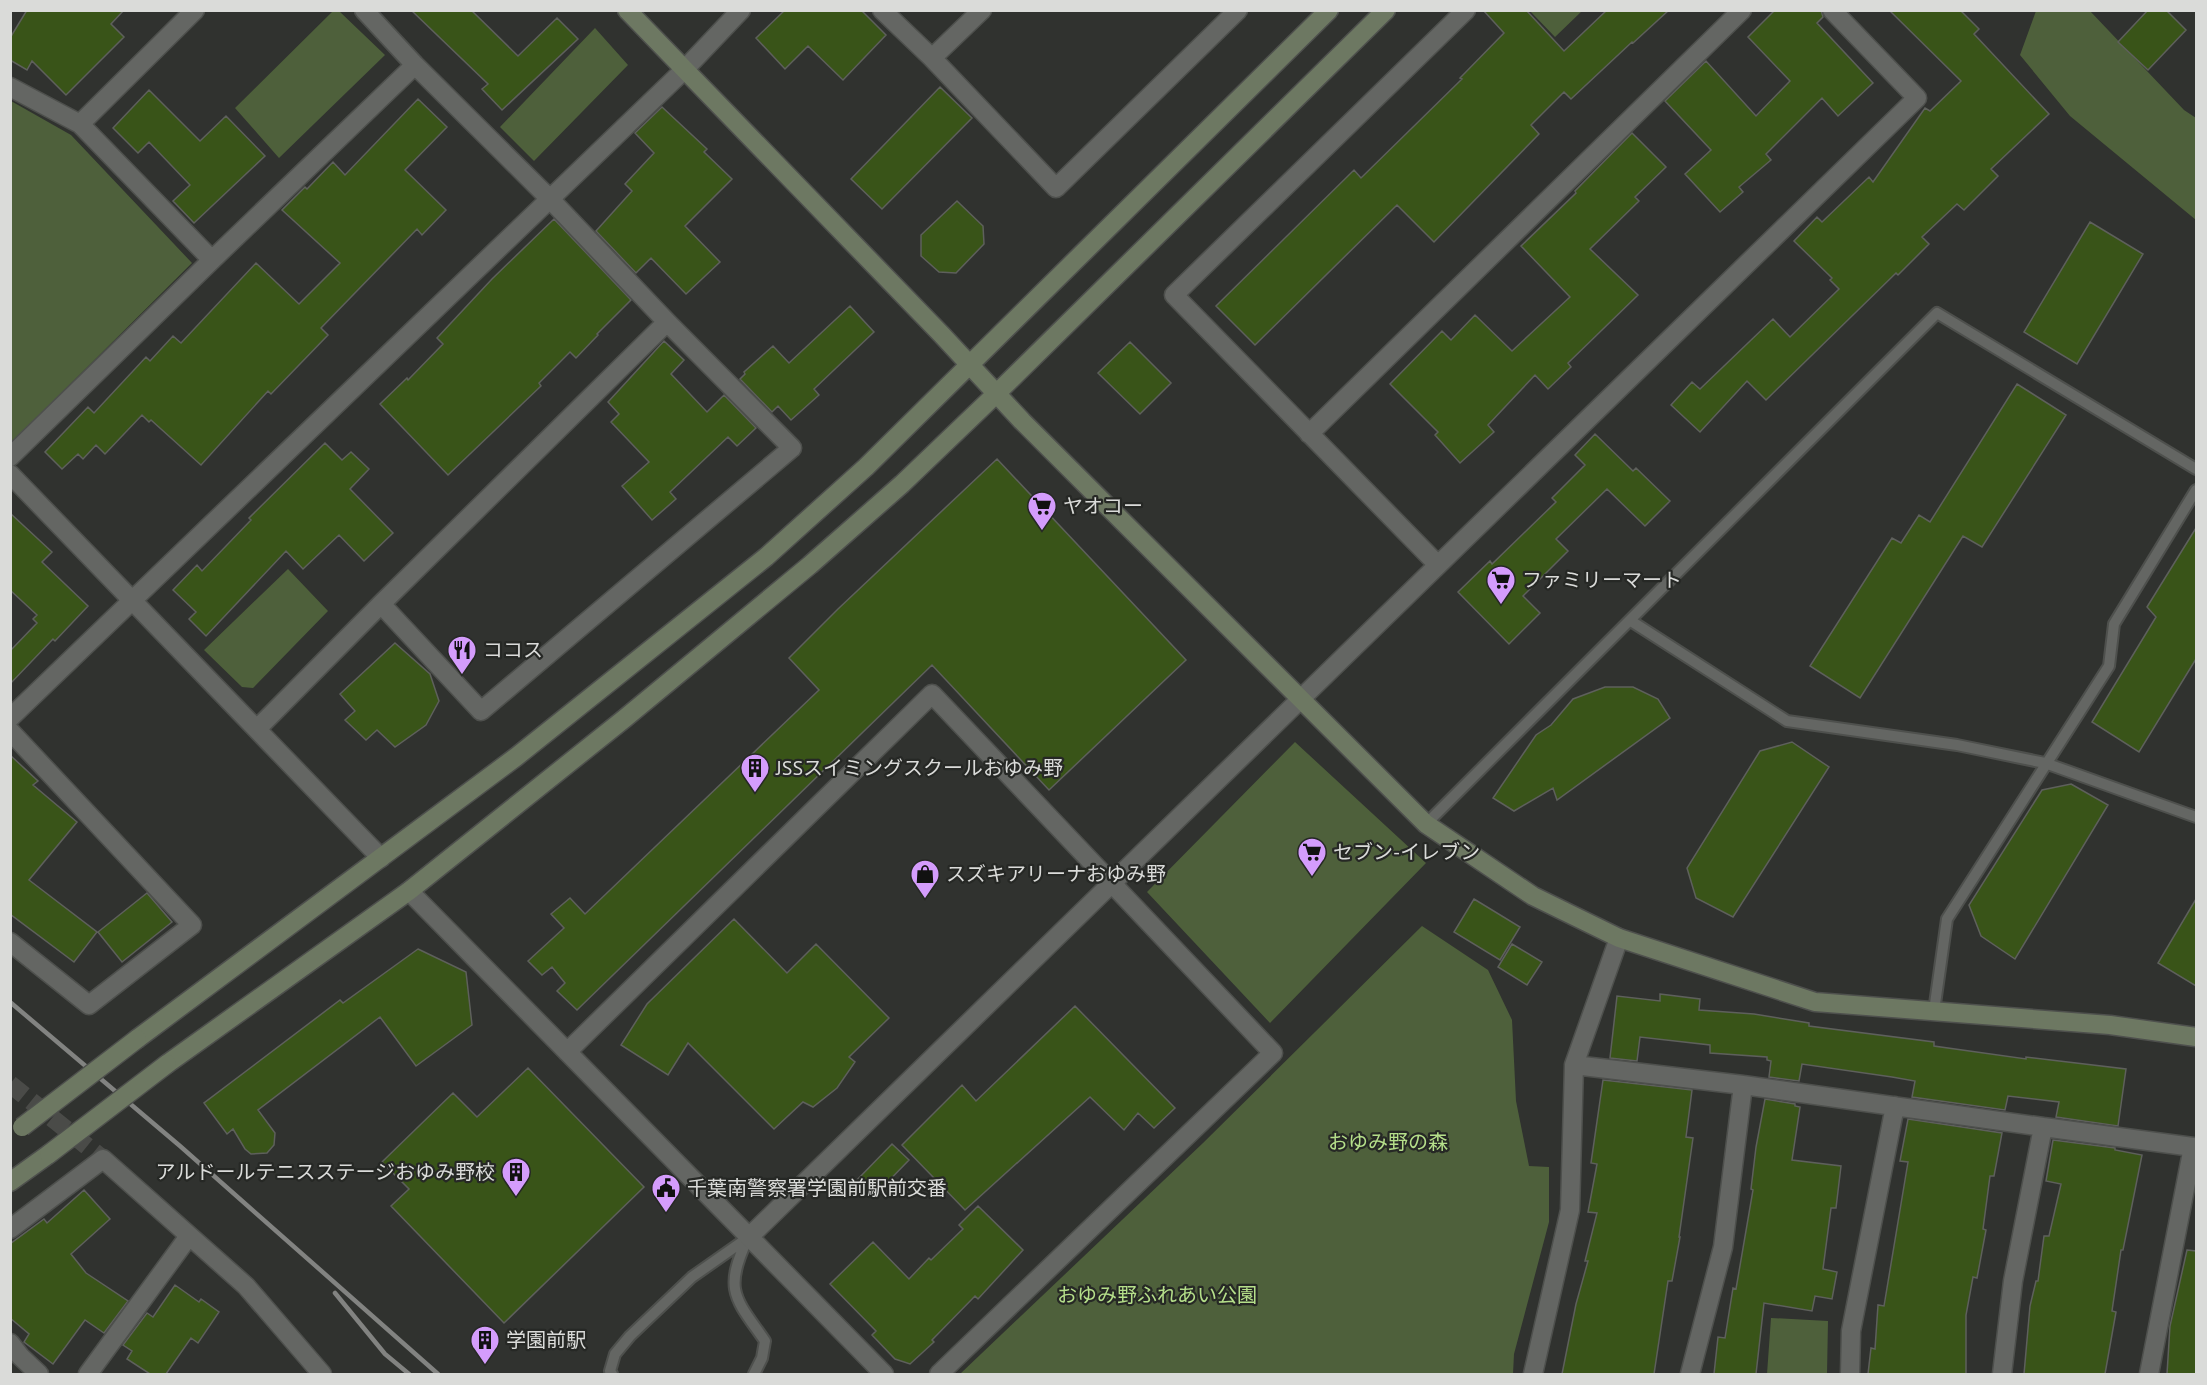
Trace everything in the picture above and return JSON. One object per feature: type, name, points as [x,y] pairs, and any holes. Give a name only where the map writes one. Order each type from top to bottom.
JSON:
[{"type":"street","points":[[80,124],[195,10]]},
{"type":"street","points":[[364,10],[415,65],[549,198],[667,322],[792,448],[481,711],[381,604]]},
{"type":"street","points":[[627,10],[996,394],[1426,824],[1533,896],[1619,938],[1815,1002],[2110,1025],[2196,1038]]},
{"type":"street","points":[[10,718],[684,70],[741,10]]},
{"type":"street","points":[[882,10],[932,58],[1056,188],[1238,10]]},
{"type":"street","points":[[932,58],[982,10]]},
{"type":"street","points":[[16,1131],[516,757],[766,557],[866,467],[1329,10]]},
{"type":"street","points":[[10,1182],[167,1064],[409,891],[624,719],[810,565],[902,483],[996,394],[1386,10]]},
{"type":"street","points":[[1438,565],[1174,295],[1466,10]]},
{"type":"street","points":[[1309,434],[1742,10]]},
{"type":"street","points":[[749,1237],[1917,98],[1832,10]]},
{"type":"street","points":[[10,457],[415,65]]},
{"type":"street","points":[[10,87],[80,124],[212,260]]},
{"type":"street","points":[[257,729],[667,322]]},
{"type":"street","points":[[10,474],[381,858]]},
{"type":"street","points":[[567,1052],[932,694],[1273,1053],[939,1374]]},
{"type":"street","points":[[10,731],[192,925],[89,1005],[10,942]]},
{"type":"street","points":[[409,891],[884,1374]]},
{"type":"street","points":[[1533,1374],[1570,1210],[1574,1065],[1619,938]]},
{"type":"street","points":[[1574,1065],[1743,1085],[2195,1147],[2149,1374]]},
{"type":"street","points":[[1690,1374],[1723,1247],[1743,1085]]},
{"type":"street","points":[[1850,1374],[1851,1331],[1895,1106]]},
{"type":"street","points":[[2002,1374],[2013,1281],[2043,1127]]},
{"type":"street","points":[[10,1229],[103,1159],[246,1286],[322,1374]]},
{"type":"street","points":[[88,1374],[189,1236]]},
{"type":"street","points":[[10,1343],[39,1374]]},
{"type":"lane","points":[[1426,824],[1937,313],[2196,469]]},
{"type":"lane","points":[[1934,1011],[1947,919],[2109,666],[2114,624],[2196,490]]},
{"type":"lane","points":[[1631,621],[1787,721],[1957,745],[2045,763],[2196,817]]},
{"type":"lane","points":[[612,1374],[610,1371],[615,1354],[630,1336],[692,1277],[749,1237]]},
{"type":"lane","points":[[749,1237],[738,1259],[734,1288],[738,1302],[765,1341],[762,1358],[754,1374]]},
{"type":"green space","points":[[333,11],[339,11],[385,55],[279,158],[235,108]]},
{"type":"green space","points":[[1530,11],[1582,11],[1555,37]]},
{"type":"green space","points":[[2036,11],[2090,11],[2184,110],[2196,118],[2196,220],[2070,116],[2020,55]]},
{"type":"green space","points":[[595,28],[628,65],[534,161],[500,127]]},
{"type":"green space","points":[[11,101],[71,135],[192,263],[11,443]]},
{"type":"green space","points":[[288,569],[328,611],[253,688],[242,687],[204,650]]},
{"type":"green space","points":[[1295,742],[1426,863],[1270,1023],[1147,892]]},
{"type":"green space","name":"おゆみ野の森","points":[[1422,926],[1488,970],[1512,1020],[1516,1101],[1529,1166],[1549,1167],[1549,1222],[1514,1354],[1513,1374],[960,1374],[1203,1143]]},
{"type":"green space","points":[[1771,1318],[1828,1321],[1827,1374],[1767,1374]]},
{"type":"building","points":[[27,10],[124,10],[111,24],[124,37],[66,95],[32,61],[27,70],[10,60],[10,38]]},
{"type":"building","points":[[411,10],[471,10],[518,56],[557,18],[578,39],[502,110],[482,89],[488,84]]},
{"type":"building","points":[[785,10],[861,10],[886,35],[843,80],[808,46],[785,69],[756,38]]},
{"type":"building","points":[[1483,10],[1526,10],[1564,51],[1607,10],[1669,10],[1571,99],[1564,92],[1531,125],[1539,134],[1434,242],[1397,205],[1255,345],[1216,306],[1354,170],[1361,178],[1462,79],[1460,78],[1504,33]]},
{"type":"building","points":[[1775,10],[1821,10],[1823,17],[1817,23],[1873,83],[1838,116],[1822,98],[1766,154],[1771,160],[1739,187],[1743,192],[1720,212],[1685,174],[1711,150],[1665,101],[1706,61],[1756,116],[1790,81],[1748,37]]},
{"type":"building","points":[[1889,10],[1960,10],[1979,29],[1974,34],[2049,114],[1991,169],[1998,176],[1964,210],[1957,204],[1922,237],[1929,244],[1898,275],[1896,273],[1766,400],[1747,381],[1700,432],[1671,405],[1692,382],[1700,389],[1773,319],[1790,337],[1839,289],[1830,280],[1832,278],[1794,241],[1817,217],[1822,222],[1869,177],[1873,182],[1925,108],[1930,111],[1961,81]]},
{"type":"building","points":[[2148,10],[2166,10],[2186,30],[2148,70],[2118,42]]},
{"type":"building","points":[[940,87],[972,118],[882,209],[851,179]]},
{"type":"building","points":[[149,90],[200,141],[226,116],[265,156],[194,223],[173,201],[190,185],[149,142],[138,153],[113,128]]},
{"type":"building","points":[[418,99],[447,127],[405,170],[446,210],[422,235],[417,229],[321,328],[328,335],[271,394],[268,391],[201,465],[151,420],[149,422],[142,415],[105,454],[96,445],[83,459],[78,454],[62,469],[45,452],[88,407],[94,413],[146,357],[150,361],[173,336],[181,343],[256,263],[299,304],[340,263],[282,210],[305,187],[307,189],[333,162],[345,175]]},
{"type":"building","points":[[662,107],[707,149],[704,152],[732,179],[685,226],[720,262],[686,294],[651,258],[636,273],[596,231],[632,191],[625,184],[654,153],[635,133]]},
{"type":"building","points":[[1632,133],[1666,167],[1635,197],[1639,201],[1590,249],[1638,295],[1568,363],[1571,367],[1548,389],[1535,375],[1488,425],[1494,432],[1460,463],[1435,435],[1438,432],[1390,384],[1442,331],[1451,340],[1475,315],[1512,351],[1570,297],[1521,246],[1576,193],[1575,191]]},
{"type":"building","points":[[957,201],[983,226],[984,244],[956,273],[939,272],[921,256],[921,235]]},
{"type":"building","points":[[554,219],[631,300],[576,358],[570,352],[539,383],[541,386],[448,475],[380,404],[407,378],[408,380],[443,344],[437,338],[492,279]]},
{"type":"building","points":[[2090,222],[2143,254],[2077,364],[2024,332]]},
{"type":"building","points":[[850,306],[874,332],[814,389],[819,395],[791,420],[778,406],[772,412],[740,379],[745,374],[744,372],[773,346],[789,363]]},
{"type":"building","points":[[664,341],[684,360],[671,374],[707,412],[724,395],[756,428],[737,446],[728,437],[670,492],[676,499],[652,520],[622,486],[649,462],[611,422],[619,414],[608,402]]},
{"type":"building","points":[[1130,342],[1171,383],[1140,414],[1098,373]]},
{"type":"building","points":[[2017,384],[2066,415],[1982,547],[1963,536],[1860,698],[1810,666],[1892,538],[1901,543],[1919,515],[1930,522]]},
{"type":"building","points":[[1595,434],[1633,471],[1636,468],[1670,501],[1645,526],[1607,489],[1556,539],[1568,551],[1523,596],[1540,613],[1509,644],[1458,592],[1490,561],[1492,564],[1556,502],[1552,498],[1585,465],[1575,455]]},
{"type":"building","points":[[325,443],[342,460],[351,452],[369,469],[350,489],[393,533],[364,561],[339,535],[303,569],[286,551],[206,636],[189,619],[196,612],[173,590],[197,565],[202,571],[251,520],[249,518]]},
{"type":"building","points":[[997,459],[1186,660],[1049,790],[932,665],[577,1010],[557,991],[565,983],[552,967],[542,975],[528,961],[564,928],[551,914],[570,898],[585,914],[819,690],[789,658]]},
{"type":"building","points":[[10,513],[52,552],[42,562],[88,606],[10,684],[10,651],[37,623],[33,619],[37,615],[10,590]]},
{"type":"building","points":[[2196,528],[2196,659],[2139,752],[2092,722],[2156,617],[2147,607]]},
{"type":"building","points":[[395,643],[430,674],[439,701],[426,725],[395,747],[377,730],[366,740],[345,720],[355,711],[340,694]]},
{"type":"building","points":[[1605,687],[1633,687],[1658,699],[1670,718],[1557,800],[1553,788],[1514,811],[1493,798],[1536,735],[1551,725],[1573,699]]},
{"type":"building","points":[[1792,742],[1829,767],[1733,917],[1696,898],[1687,868],[1760,751]]},
{"type":"building","points":[[10,755],[38,781],[33,785],[77,822],[29,880],[97,932],[74,962],[10,914]]},
{"type":"building","points":[[2071,784],[2108,805],[2015,959],[1981,936],[1969,905],[2042,790]]},
{"type":"building","points":[[147,893],[172,922],[122,962],[98,932]]},
{"type":"building","points":[[1474,899],[1520,927],[1500,960],[1454,932]]},
{"type":"building","points":[[2196,899],[2196,986],[2158,963]]},
{"type":"building","points":[[734,919],[787,973],[816,944],[889,1018],[849,1057],[855,1062],[837,1088],[813,1107],[803,1102],[774,1129],[688,1043],[668,1075],[621,1045],[647,1004]]},
{"type":"building","points":[[1512,944],[1542,962],[1527,985],[1498,967]]},
{"type":"building","points":[[418,949],[466,972],[472,1025],[416,1066],[380,1017],[258,1110],[275,1133],[274,1145],[267,1153],[251,1154],[245,1149],[233,1129],[227,1134],[204,1103],[340,1000],[343,1003]]},
{"type":"building","points":[[1660,994],[1700,999],[1699,1010],[1754,1014],[1809,1023],[1809,1026],[1934,1042],[1934,1046],[2026,1059],[2026,1057],[2126,1069],[2118,1126],[2056,1117],[2059,1102],[2008,1096],[2005,1110],[1912,1097],[1915,1081],[1802,1064],[1799,1081],[1769,1077],[1771,1061],[1767,1060],[1767,1057],[1710,1053],[1710,1045],[1640,1037],[1637,1061],[1610,1058],[1617,996],[1660,1001]]},
{"type":"building","points":[[1075,1006],[1175,1108],[1154,1128],[1138,1113],[1124,1130],[1090,1097],[965,1210],[902,1145],[962,1085],[976,1101]]},
{"type":"building","name":"アルドールテニスステージおゆみ野校","points":[[528,1068],[644,1187],[504,1323],[391,1206],[409,1189],[382,1162],[453,1093],[477,1117]]},
{"type":"building","points":[[1603,1080],[1692,1090],[1686,1137],[1693,1138],[1680,1237],[1672,1281],[1668,1281],[1654,1374],[1562,1374],[1597,1213],[1588,1212],[1597,1164],[1591,1163]]},
{"type":"building","points":[[1765,1099],[1795,1104],[1800,1107],[1792,1160],[1841,1166],[1836,1208],[1831,1208],[1823,1269],[1837,1272],[1832,1299],[1815,1296],[1812,1311],[1764,1303],[1756,1374],[1714,1374],[1718,1337],[1725,1338],[1733,1288],[1736,1289],[1753,1190],[1751,1189],[1756,1147]]},
{"type":"building","points":[[1908,1119],[2002,1133],[1994,1176],[1990,1176],[1983,1229],[1986,1230],[1977,1278],[1973,1277],[1966,1315],[1966,1374],[1868,1374],[1871,1348],[1875,1349],[1878,1305],[1884,1306],[1908,1162],[1900,1161]]},
{"type":"building","points":[[2053,1140],[2115,1148],[2115,1150],[2142,1155],[2123,1250],[2121,1250],[2112,1311],[2116,1312],[2105,1374],[2024,1374],[2030,1306],[2036,1281],[2038,1281],[2044,1236],[2049,1236],[2061,1184],[2046,1181]]},
{"type":"building","points":[[892,1144],[909,1160],[873,1197],[856,1181]]},
{"type":"building","points":[[84,1190],[110,1219],[71,1254],[86,1273],[128,1301],[104,1333],[85,1320],[53,1364],[24,1342],[29,1334],[10,1318],[10,1244],[44,1219],[47,1223]]},
{"type":"building","points":[[978,1206],[1023,1250],[978,1299],[975,1296],[932,1340],[934,1342],[910,1364],[895,1359],[872,1335],[876,1331],[830,1284],[873,1242],[909,1279],[929,1258],[931,1260],[963,1229],[959,1225]]},
{"type":"building","points":[[2187,1250],[2196,1251],[2196,1374],[2167,1374],[2170,1326]]},
{"type":"building","points":[[175,1285],[199,1302],[201,1299],[219,1312],[198,1343],[191,1338],[166,1374],[150,1374],[127,1359],[132,1351],[123,1345],[147,1313],[153,1317]]},
{"type":"tunnel","points":[[10,1084],[103,1159]]},
{"type":"railway","points":[[10,1002],[180,1146],[438,1374]]},
{"type":"railway","points":[[335,1293],[385,1354],[409,1374]]},
{"type":"place","name":"ヤオコー","points":[[1042,532]]},
{"type":"place","name":"ファミリーマート","points":[[1501,606]]},
{"type":"place","name":"ココス","points":[[462,676]]},
{"type":"place","name":"JSSスイミングスクールおゆみ野","points":[[755,794]]},
{"type":"place","name":"セブン-イレブン","points":[[1312,878]]},
{"type":"place","name":"スズキアリーナおゆみ野","points":[[925,900]]},
{"type":"place","name":"アルドールテニスステージおゆみ野校","points":[[516,1198]]},
{"type":"place","name":"千葉南警察署学園前駅前交番","points":[[666,1214]]},
{"type":"place","name":"学園前駅","points":[[485,1366]]},
{"type":"park label","name":"おゆみ野ふれあい公園","points":[[1157,1295]]}]
